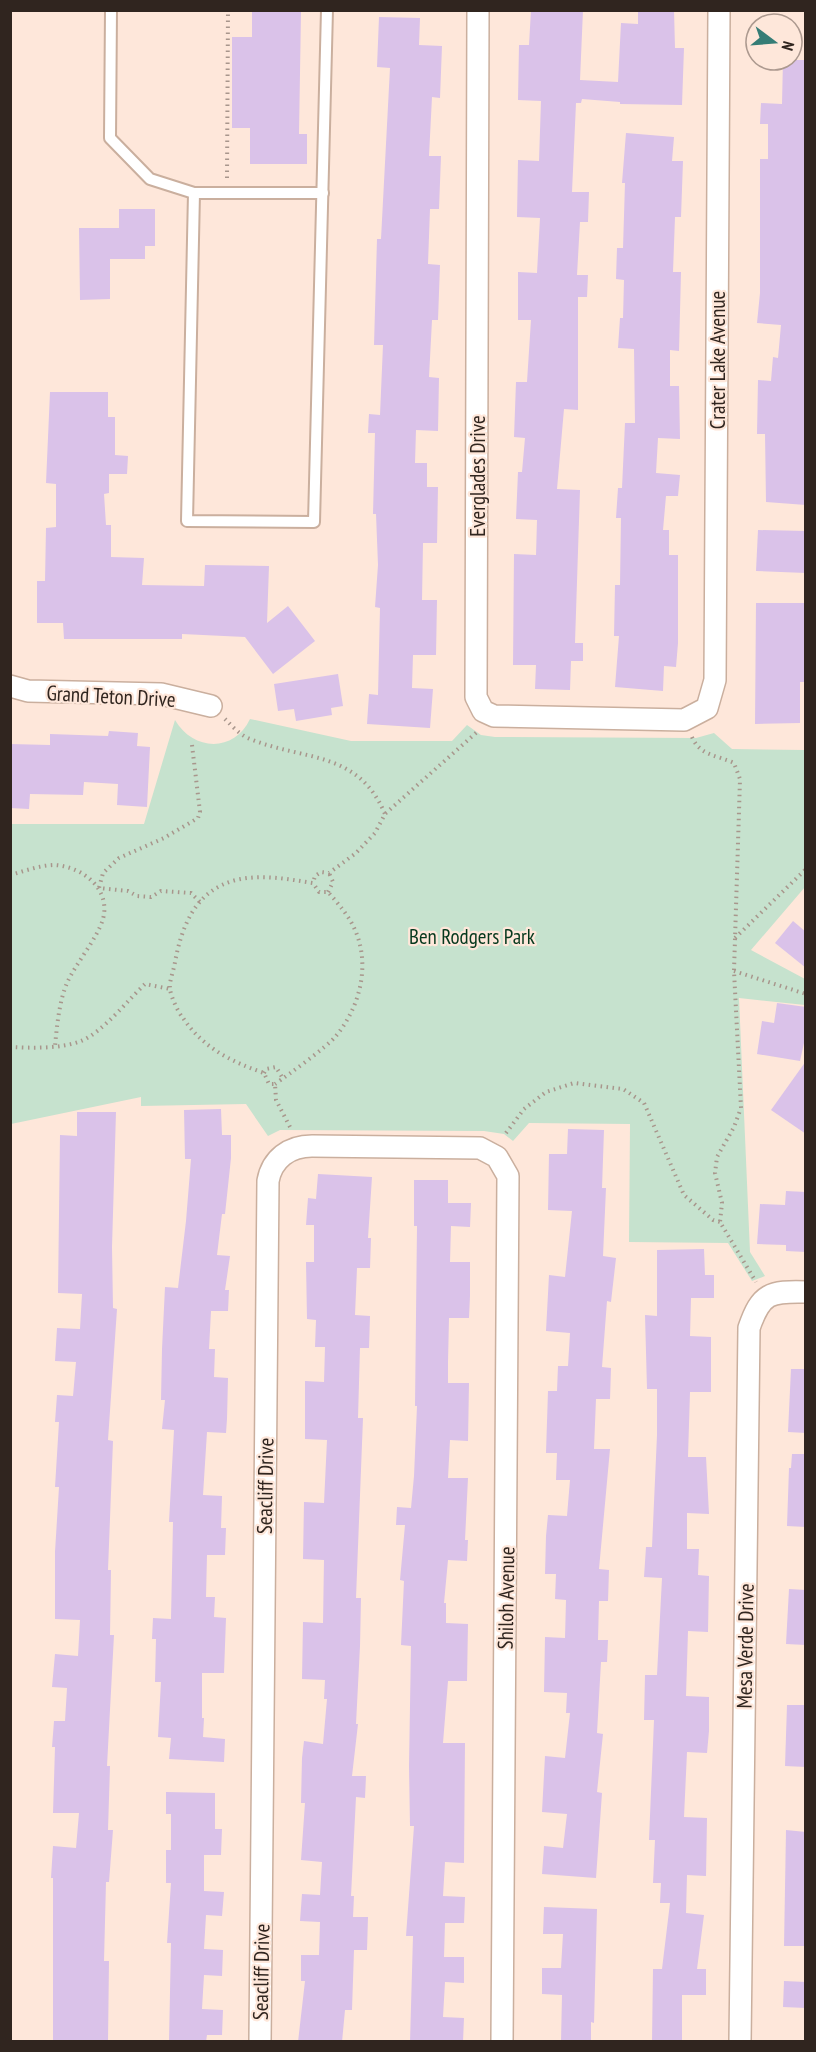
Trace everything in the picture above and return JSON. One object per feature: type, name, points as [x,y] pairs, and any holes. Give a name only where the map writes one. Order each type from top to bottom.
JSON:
[{"type":"street","name":"Everglades Drive","points":[[478,10],[476,697],[483,711],[494,716]]},
{"type":"street","name":"Crater Lake Avenue","points":[[684,720],[707,708],[715,680],[719,10]]},
{"type":"street","name":"Grand Teton Drive","points":[[10,686],[28,691],[161,694],[211,706]]},
{"type":"street","points":[[494,716],[684,720]]},
{"type":"street","name":"Seacliff Drive","points":[[260,2042],[269,1173],[284,1154],[304,1146],[469,1147],[480,1148],[497,1157]]},
{"type":"street","name":"Shiloh Avenue","points":[[497,1157],[508,1176],[510,1192],[502,2042]]},
{"type":"street","points":[[765,1296],[780,1292],[806,1292]]},
{"type":"street","name":"Mesa Verde Drive","points":[[740,2042],[749,1328],[756,1307],[765,1296]]},
{"type":"lane","points":[[111,10],[110,138],[150,180],[194,193],[323,193]]},
{"type":"lane","points":[[194,193],[187,521],[314,522],[327,10]]},
{"type":"path","points":[[227,178],[228,10]]},
{"type":"path","points":[[211,706],[249,739],[334,762],[361,778],[378,797],[385,814]]},
{"type":"path","points":[[313,883],[315,876],[321,872],[329,873],[362,846],[375,833],[385,814],[494,716]]},
{"type":"path","points":[[684,720],[697,747],[708,754],[734,763],[739,770],[734,971],[741,1108],[734,1127],[717,1157],[715,1173],[722,1203],[720,1222],[765,1296]]},
{"type":"path","points":[[99,888],[104,873],[119,858],[164,838],[198,818],[200,812],[192,745]]},
{"type":"path","points":[[10,875],[55,865],[87,875],[99,888],[103,902],[102,919],[67,985],[55,1046]]},
{"type":"path","points":[[734,939],[806,869]]},
{"type":"path","points":[[328,892],[333,882],[329,873]]},
{"type":"path","points":[[275,1084],[268,1083],[264,1073],[232,1062],[205,1044],[182,1018],[170,989],[180,937],[190,914],[207,894],[234,881],[262,876],[313,883],[319,892],[328,892]]},
{"type":"path","points":[[99,888],[128,891],[137,896],[151,897],[161,891],[191,893],[200,902]]},
{"type":"path","points":[[290,1127],[276,1100],[275,1084],[334,1038],[358,1001],[362,964],[359,939],[348,917],[328,892]]},
{"type":"path","points":[[734,971],[806,994]]},
{"type":"path","points":[[10,1047],[55,1046],[81,1041],[94,1033],[145,984],[170,989]]},
{"type":"path","points":[[264,1073],[271,1066],[280,1071],[282,1077]]},
{"type":"path","points":[[506,1133],[524,1109],[546,1092],[574,1083],[623,1089],[644,1103],[684,1195],[713,1220],[720,1222]]},
{"type":"green space","name":"Ben Rodgers Park","points":[[250,719],[351,741],[452,741],[467,725],[481,735],[495,737],[696,738],[714,733],[732,749],[805,750],[805,887],[751,950],[805,979],[805,1005],[739,998],[750,1252],[765,1276],[752,1281],[728,1243],[629,1242],[630,1124],[529,1123],[513,1141],[504,1134],[484,1131],[280,1130],[268,1136],[246,1104],[141,1106],[141,1097],[11,1124],[11,824],[144,824],[175,720],[192,738],[213,744],[234,738]]},
{"type":"building","points":[[531,10],[583,10],[580,80],[618,82],[621,23],[638,24],[638,10],[674,10],[675,48],[684,48],[682,105],[620,104],[620,102],[582,99],[581,103],[576,103],[572,192],[589,192],[588,222],[580,222],[577,275],[588,275],[587,297],[578,297],[578,410],[564,409],[557,489],[580,490],[575,643],[583,643],[583,661],[571,661],[570,690],[535,689],[536,665],[513,665],[514,554],[536,555],[537,520],[516,519],[518,472],[522,472],[525,438],[514,437],[516,382],[527,382],[531,320],[518,320],[518,272],[537,273],[540,218],[517,217],[518,160],[539,161],[541,101],[518,100],[519,45],[529,45]]},
{"type":"building","points":[[252,12],[301,12],[299,134],[307,134],[307,164],[250,164],[250,128],[232,128],[232,37],[252,37]]},
{"type":"building","points":[[379,17],[420,18],[419,45],[442,46],[440,98],[432,97],[429,156],[441,156],[439,209],[430,209],[428,264],[440,265],[438,320],[432,320],[429,377],[439,378],[438,431],[416,430],[415,463],[427,463],[427,487],[438,487],[437,543],[423,543],[422,600],[437,600],[436,655],[413,655],[412,688],[433,689],[430,728],[367,724],[369,694],[378,695],[380,608],[375,607],[378,565],[376,514],[373,514],[375,433],[368,433],[369,414],[380,415],[383,345],[374,345],[377,239],[381,239],[390,68],[377,67]]},
{"type":"building","points":[[804,60],[806,60],[806,505],[766,502],[765,434],[757,434],[758,380],[771,381],[773,357],[778,358],[781,325],[757,323],[760,293],[760,159],[768,159],[768,124],[760,124],[761,103],[782,104],[783,72],[804,72]]},
{"type":"building","points":[[626,133],[674,137],[672,161],[683,161],[681,217],[675,217],[673,272],[681,272],[679,351],[670,350],[670,386],[679,386],[680,439],[658,438],[656,473],[680,475],[678,496],[666,496],[663,530],[669,530],[669,555],[678,555],[678,643],[676,667],[664,666],[663,691],[615,687],[619,636],[614,636],[615,585],[620,585],[621,518],[616,518],[618,488],[622,488],[625,423],[635,423],[634,349],[618,348],[620,318],[623,318],[624,280],[616,279],[617,248],[623,248],[625,183],[622,183]]},
{"type":"building","points":[[119,209],[155,209],[155,246],[145,246],[145,259],[110,259],[110,299],[80,300],[79,228],[119,228]]},
{"type":"building","points":[[50,392],[108,392],[108,417],[115,417],[115,455],[128,456],[127,474],[109,474],[109,493],[104,494],[106,525],[111,525],[111,557],[144,558],[142,585],[204,586],[205,565],[269,566],[267,623],[288,606],[315,641],[273,674],[245,637],[182,634],[182,639],[64,639],[63,623],[37,623],[37,581],[45,581],[46,528],[56,527],[56,484],[46,483]]},
{"type":"building","points":[[758,530],[806,531],[806,573],[756,571]]},
{"type":"building","points":[[756,603],[806,603],[806,682],[800,682],[800,723],[755,724]]},
{"type":"building","points":[[338,674],[343,706],[331,708],[332,715],[296,721],[294,709],[278,711],[274,684]]},
{"type":"building","points":[[109,731],[138,733],[137,746],[150,747],[147,807],[117,805],[118,784],[84,782],[83,795],[30,794],[29,809],[10,808],[10,744],[50,745],[50,734],[108,736]]},
{"type":"building","points":[[793,921],[806,932],[806,968],[775,943]]},
{"type":"building","points":[[777,1003],[806,1007],[806,1034],[800,1061],[757,1054],[762,1021],[774,1023]]},
{"type":"building","points":[[806,1061],[806,1134],[771,1110]]},
{"type":"building","points":[[221,1109],[222,1135],[231,1135],[225,1214],[222,1214],[217,1255],[230,1256],[225,1290],[229,1290],[228,1311],[211,1311],[209,1349],[215,1349],[214,1377],[228,1378],[227,1419],[226,1433],[207,1432],[203,1495],[222,1496],[221,1528],[226,1528],[225,1555],[207,1555],[206,1597],[215,1597],[214,1617],[226,1618],[224,1673],[202,1673],[202,1718],[204,1718],[203,1737],[225,1739],[224,1762],[169,1759],[171,1738],[158,1737],[161,1682],[155,1682],[156,1639],[152,1639],[153,1618],[171,1619],[173,1522],[169,1522],[174,1430],[162,1429],[165,1400],[161,1400],[162,1349],[165,1287],[178,1288],[186,1221],[191,1159],[185,1159],[184,1110]]},
{"type":"building","points":[[77,1112],[116,1112],[112,1247],[113,1308],[117,1309],[108,1440],[113,1441],[108,1570],[111,1570],[110,1635],[114,1635],[107,1766],[110,1766],[108,1830],[113,1830],[109,1882],[106,1882],[104,1961],[109,1961],[108,2042],[53,2042],[53,1878],[51,1878],[53,1846],[76,1848],[79,1813],[53,1813],[55,1747],[52,1747],[54,1721],[65,1721],[67,1688],[52,1687],[55,1654],[78,1656],[80,1620],[55,1619],[55,1552],[59,1487],[55,1487],[59,1422],[55,1422],[57,1395],[73,1396],[76,1362],[55,1361],[57,1328],[80,1329],[82,1294],[58,1293],[60,1135],[77,1136]]},
{"type":"building","points":[[568,1129],[604,1130],[602,1188],[606,1188],[603,1256],[616,1258],[611,1302],[607,1301],[602,1367],[611,1368],[610,1399],[596,1399],[594,1449],[610,1449],[599,1569],[609,1570],[608,1601],[599,1601],[598,1640],[608,1640],[607,1662],[601,1662],[597,1733],[603,1734],[597,1792],[602,1793],[596,1878],[542,1874],[544,1846],[563,1848],[567,1814],[542,1812],[545,1756],[565,1758],[570,1713],[566,1713],[567,1693],[544,1692],[545,1637],[565,1638],[566,1600],[555,1599],[556,1574],[545,1574],[546,1536],[548,1515],[567,1516],[570,1480],[556,1480],[557,1453],[546,1453],[548,1391],[557,1391],[558,1366],[568,1366],[570,1333],[546,1331],[549,1275],[565,1277],[572,1211],[548,1210],[549,1154],[567,1154]]},
{"type":"building","points":[[318,1174],[372,1177],[368,1238],[371,1238],[370,1268],[357,1268],[355,1315],[370,1316],[369,1348],[360,1348],[358,1418],[363,1418],[356,1598],[361,1598],[356,1724],[358,1724],[352,1776],[366,1776],[365,1798],[356,1797],[351,1896],[354,1896],[353,1917],[368,1917],[367,1950],[354,1950],[352,2010],[345,2010],[342,2042],[298,2042],[305,1981],[301,1981],[301,1955],[319,1955],[320,1922],[300,1921],[302,1894],[320,1895],[322,1862],[301,1860],[305,1803],[301,1803],[302,1758],[304,1741],[323,1744],[327,1699],[324,1699],[325,1680],[302,1679],[303,1622],[323,1623],[324,1560],[303,1559],[304,1502],[324,1503],[327,1440],[305,1439],[305,1381],[324,1382],[325,1347],[315,1347],[316,1320],[307,1319],[306,1262],[314,1262],[314,1225],[306,1225],[308,1198],[316,1199]]},
{"type":"building","points":[[414,1180],[448,1180],[448,1203],[471,1203],[470,1227],[451,1226],[450,1262],[470,1262],[470,1296],[469,1318],[449,1318],[448,1362],[448,1383],[469,1383],[468,1441],[450,1440],[448,1478],[468,1478],[465,1540],[468,1540],[467,1561],[448,1560],[444,1603],[446,1603],[446,1623],[468,1624],[467,1681],[448,1681],[443,1743],[465,1743],[464,1863],[445,1862],[443,1896],[465,1897],[464,1923],[445,1923],[444,1957],[464,1957],[464,1983],[445,1982],[443,2017],[464,2018],[463,2042],[410,2042],[413,1936],[406,1936],[414,1826],[410,1826],[409,1766],[411,1646],[401,1645],[404,1581],[400,1580],[405,1525],[396,1525],[397,1507],[411,1508],[414,1476],[417,1406],[415,1406],[417,1226],[414,1226]]},
{"type":"building","points":[[786,1191],[806,1192],[806,1252],[786,1251],[786,1245],[757,1244],[760,1204],[785,1205]]},
{"type":"building","points":[[704,1249],[705,1275],[714,1275],[714,1298],[691,1298],[690,1336],[711,1337],[711,1392],[690,1392],[688,1457],[706,1457],[709,1514],[687,1513],[687,1549],[699,1549],[698,1575],[709,1576],[708,1632],[688,1631],[686,1696],[709,1697],[709,1731],[707,1753],[687,1752],[684,1817],[707,1818],[706,1876],[687,1875],[686,1913],[704,1915],[697,1969],[706,1969],[706,1995],[682,1995],[682,2042],[652,2042],[653,1969],[662,1969],[670,1903],[660,1903],[661,1883],[653,1883],[655,1840],[649,1840],[654,1720],[644,1720],[645,1675],[657,1675],[662,1578],[644,1577],[646,1547],[652,1547],[657,1435],[657,1389],[647,1389],[645,1315],[657,1316],[657,1250]]},
{"type":"building","points":[[791,1369],[806,1369],[806,1433],[788,1432]]},
{"type":"building","points":[[792,1454],[806,1454],[806,1527],[787,1526],[789,1468],[791,1468]]},
{"type":"building","points":[[789,1589],[806,1590],[806,1645],[786,1644]]},
{"type":"building","points":[[787,1705],[806,1705],[806,1767],[785,1766]]},
{"type":"building","points":[[166,1792],[215,1793],[215,1829],[222,1829],[221,1855],[204,1855],[204,1891],[224,1892],[222,1916],[206,1915],[204,1949],[223,1950],[222,1976],[204,1975],[202,2009],[223,2010],[222,2035],[207,2035],[206,2042],[169,2042],[171,1943],[167,1943],[171,1883],[166,1883],[166,1850],[171,1850],[171,1814],[166,1814]]},
{"type":"building","points":[[786,1830],[806,1832],[806,1946],[784,1946]]},
{"type":"building","points":[[544,1907],[597,1909],[594,2023],[591,2022],[591,2042],[561,2042],[562,1995],[542,1994],[542,1968],[561,1968],[563,1934],[543,1934]]},
{"type":"building","points":[[784,1981],[806,1982],[806,2008],[783,2007]]}]
